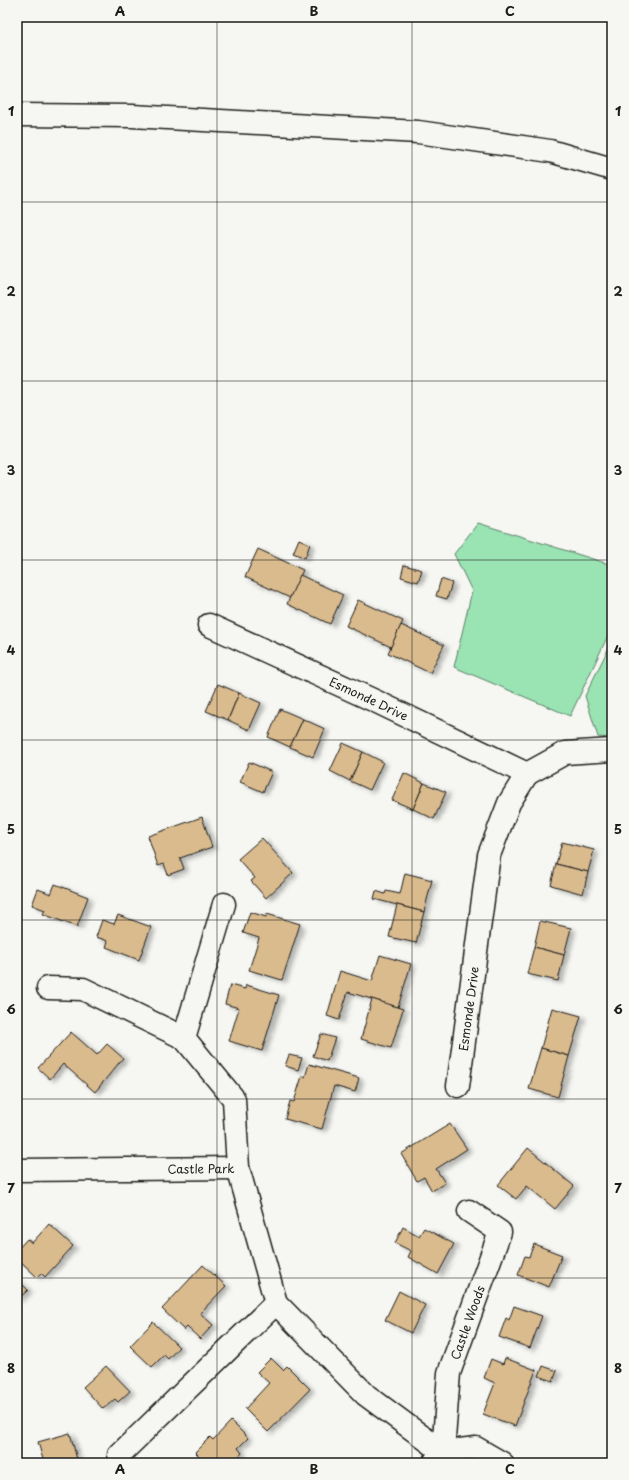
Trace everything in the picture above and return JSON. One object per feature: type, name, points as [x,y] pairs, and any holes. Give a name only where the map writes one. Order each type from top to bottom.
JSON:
[{"type":"street","points":[[17,116],[132,116],[418,132],[550,151],[612,169]]},
{"type":"street","name":"Esmonde Drive","points":[[209,625],[375,701],[527,774]]},
{"type":"street","name":"Esmonde Drive","points":[[458,1086],[489,855],[509,803],[527,774],[565,753],[612,750]]},
{"type":"street","points":[[184,1038],[224,904]]},
{"type":"street","name":"Castle Park","points":[[17,1170],[238,1168],[234,1099],[184,1038],[83,989],[48,988]]},
{"type":"street","points":[[238,1168],[276,1303],[366,1395],[438,1458],[476,1448],[502,1463]]},
{"type":"street","name":"Castle Woods","points":[[438,1458],[448,1372],[500,1232],[469,1211]]},
{"type":"street","points":[[119,1455],[276,1303]]},
{"type":"green space","points":[[478,523],[612,565],[612,627],[570,716],[454,667],[472,591],[454,554]]},
{"type":"green space","points":[[612,641],[612,738],[598,737],[585,696]]},
{"type":"building","points":[[299,539],[310,544],[305,558],[293,553]]},
{"type":"building","points":[[258,549],[303,570],[290,598],[245,577]]},
{"type":"building","points":[[404,565],[422,570],[418,582],[401,577]]},
{"type":"building","points":[[300,575],[343,595],[330,624],[287,604]]},
{"type":"building","points":[[441,579],[452,583],[447,599],[436,596]]},
{"type":"building","points":[[358,600],[403,621],[391,647],[346,626]]},
{"type":"building","points":[[401,625],[444,645],[430,673],[388,653]]},
{"type":"building","points":[[218,684],[239,693],[228,720],[206,711]]},
{"type":"building","points":[[239,693],[261,703],[249,730],[228,720]]},
{"type":"building","points":[[280,709],[303,719],[290,747],[268,737]]},
{"type":"building","points":[[303,719],[325,729],[313,757],[290,747]]},
{"type":"building","points":[[343,743],[363,752],[350,781],[330,771]]},
{"type":"building","points":[[363,752],[383,762],[370,790],[350,781]]},
{"type":"building","points":[[249,762],[272,772],[263,792],[240,782]]},
{"type":"building","points":[[404,773],[424,783],[413,809],[392,800]]},
{"type":"building","points":[[424,783],[446,792],[434,819],[413,809]]},
{"type":"building","points":[[202,817],[212,847],[180,858],[184,869],[168,875],[164,864],[158,866],[148,836]]},
{"type":"building","points":[[262,838],[293,873],[266,898],[251,881],[255,878],[238,859]]},
{"type":"building","points":[[562,842],[594,850],[588,872],[556,864]]},
{"type":"building","points":[[556,864],[588,872],[583,894],[551,885]]},
{"type":"building","points":[[405,873],[432,880],[424,912],[374,899],[376,891],[385,894],[386,891],[400,894]]},
{"type":"building","points":[[55,884],[88,897],[77,927],[43,914],[45,910],[32,905],[38,889],[51,894]]},
{"type":"building","points":[[397,905],[424,912],[416,943],[389,937]]},
{"type":"building","points":[[250,912],[266,917],[267,914],[300,924],[282,980],[249,970],[259,938],[243,933]]},
{"type":"building","points":[[118,915],[151,927],[139,960],[106,947],[108,941],[96,937],[102,920],[114,924]]},
{"type":"building","points":[[540,921],[571,928],[564,955],[534,947]]},
{"type":"building","points":[[534,947],[564,955],[558,981],[527,974]]},
{"type":"building","points":[[380,955],[411,964],[398,1007],[348,992],[339,1020],[327,1016],[340,971],[372,981]]},
{"type":"building","points":[[230,985],[245,989],[246,985],[279,995],[262,1051],[229,1041],[239,1008],[225,1004]]},
{"type":"building","points":[[372,999],[403,1009],[391,1048],[361,1039]]},
{"type":"building","points":[[552,1008],[581,1016],[569,1056],[541,1048]]},
{"type":"building","points":[[71,1032],[97,1055],[107,1044],[123,1058],[95,1092],[63,1064],[50,1079],[38,1068]]},
{"type":"building","points":[[321,1034],[335,1038],[327,1061],[313,1056]]},
{"type":"building","points":[[541,1048],[569,1056],[558,1097],[529,1089]]},
{"type":"building","points":[[289,1055],[302,1058],[298,1070],[285,1066]]},
{"type":"building","points":[[309,1064],[359,1078],[355,1092],[334,1086],[322,1129],[285,1119],[290,1101],[294,1102],[302,1076],[305,1077]]},
{"type":"building","points":[[450,1124],[467,1149],[436,1169],[445,1183],[432,1191],[424,1177],[417,1181],[401,1154]]},
{"type":"building","points":[[528,1148],[574,1186],[555,1209],[527,1186],[516,1199],[498,1185]]},
{"type":"building","points":[[49,1224],[73,1246],[45,1277],[41,1273],[37,1277],[17,1258],[17,1250],[27,1239],[32,1243]]},
{"type":"building","points":[[403,1227],[419,1236],[424,1228],[454,1244],[438,1274],[408,1257],[411,1251],[395,1243]]},
{"type":"building","points":[[534,1244],[562,1255],[549,1287],[518,1275],[525,1256],[529,1257]]},
{"type":"building","points":[[203,1265],[226,1286],[200,1313],[213,1325],[200,1339],[187,1327],[184,1330],[162,1309]]},
{"type":"building","points":[[17,1279],[28,1290],[17,1300]]},
{"type":"building","points":[[399,1291],[425,1305],[411,1333],[385,1320]]},
{"type":"building","points":[[514,1306],[542,1316],[530,1348],[499,1337],[506,1318],[509,1320]]},
{"type":"building","points":[[153,1322],[179,1347],[168,1359],[164,1355],[152,1367],[130,1346]]},
{"type":"building","points":[[271,1358],[283,1370],[287,1366],[310,1389],[268,1432],[245,1409],[269,1383],[257,1372]]},
{"type":"building","points":[[505,1358],[536,1370],[515,1426],[483,1414],[495,1383],[484,1378],[491,1359],[503,1364]]},
{"type":"building","points":[[106,1366],[130,1391],[118,1402],[115,1399],[103,1409],[83,1387]]},
{"type":"building","points":[[543,1366],[557,1371],[553,1381],[539,1376]]},
{"type":"building","points":[[231,1421],[248,1438],[238,1448],[242,1453],[232,1463],[206,1463],[195,1452],[210,1437],[213,1440]]},
{"type":"building","points":[[70,1433],[78,1463],[44,1463],[38,1442]]}]
